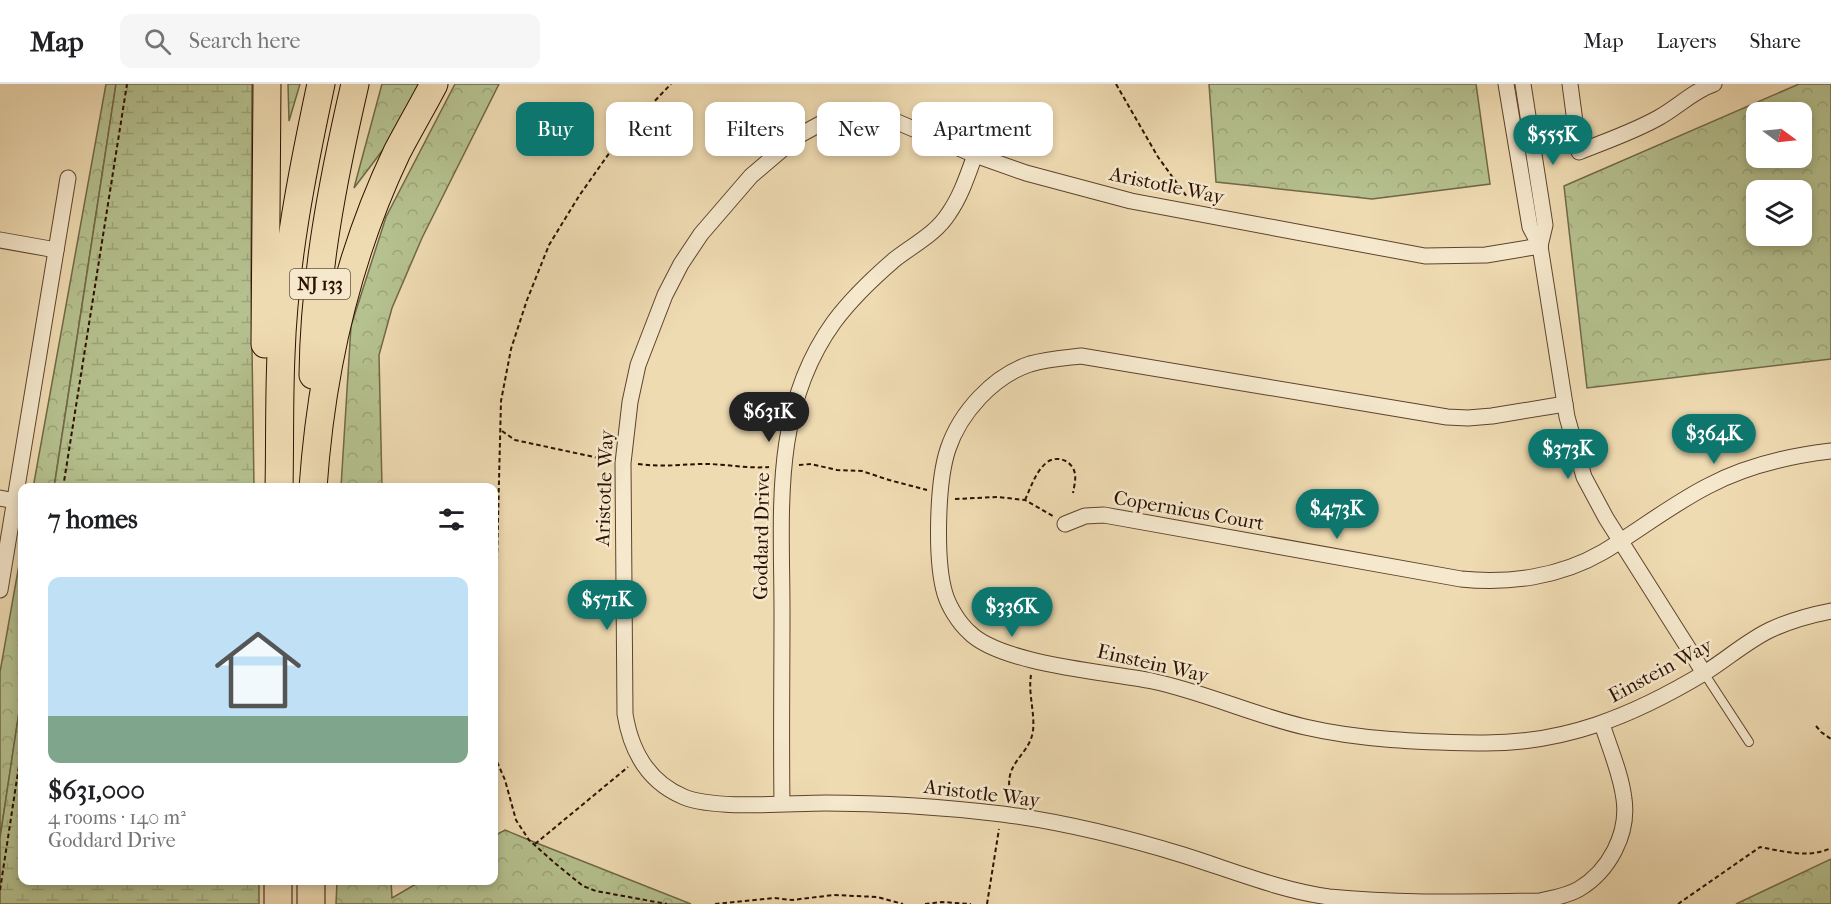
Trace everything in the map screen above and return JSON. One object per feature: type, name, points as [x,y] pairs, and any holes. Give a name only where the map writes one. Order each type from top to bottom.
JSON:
[{"type":"highway","points":[[267,84],[265,366],[271,483]]},
{"type":"highway","name":"NJ 133","points":[[279,483],[280,355],[284,310],[293,231],[306,153],[321,84]]},
{"type":"highway","name":"NJ 133","points":[[312,483],[313,356],[316,313],[338,159],[355,84]]},
{"type":"highway","points":[[312,483],[325,381],[334,334],[351,272],[372,212],[397,153],[434,84]]},
{"type":"highway","points":[[278,885],[278,904]]},
{"type":"highway","points":[[311,885],[311,904]]},
{"type":"street","points":[[1506,84],[1530,227],[1540,246],[1564,404],[1584,477],[1620,540],[1704,673]]},
{"type":"street","points":[[1523,84],[1545,225],[1540,246]]},
{"type":"street","points":[[1570,84],[1580,152],[1660,117],[1700,89],[1714,84]]},
{"type":"street","name":"Aristotle Way","points":[[912,128],[890,119],[865,115],[820,124],[798,136],[751,176],[701,234],[681,264],[665,295],[638,365],[630,402],[623,463],[625,714],[628,735],[650,774],[670,790],[693,800],[710,802],[870,803],[1006,815],[1119,836],[1285,887],[1328,897],[1375,902],[1540,901],[1578,890],[1592,880],[1615,852],[1623,828],[1624,801],[1602,724]]},
{"type":"street","name":"Goddard Drive","points":[[782,803],[783,466],[790,418],[812,359],[834,323],[876,277],[936,230],[958,198],[975,156]]},
{"type":"street","name":"Aristotle Way","points":[[978,156],[1026,173],[1131,201],[1425,256],[1486,255],[1540,246]]},
{"type":"street","points":[[0,590],[7,499],[68,178]]},
{"type":"street","points":[[0,240],[56,250]]},
{"type":"street","name":"Einstein Way","points":[[1564,404],[1492,416],[1447,417],[1081,356],[1056,358],[1027,365],[1008,375],[980,398],[964,416],[952,438],[943,467],[939,495],[940,563],[946,599],[969,633],[986,645],[1009,655],[1153,681],[1305,727],[1364,737],[1478,743],[1511,742],[1551,736],[1602,724],[1653,703],[1704,673],[1767,631],[1813,615],[1831,612]]},
{"type":"street","name":"Copernicus Court","points":[[1065,524],[1085,516],[1104,515],[1461,579],[1488,582],[1520,579],[1558,571],[1592,558],[1708,486],[1738,472],[1788,457],[1831,451]]},
{"type":"lane","points":[[1704,673],[1749,742]]},
{"type":"path","points":[[64,483],[127,84]]},
{"type":"path","points":[[498,537],[501,401],[511,349],[527,300],[549,246],[579,196],[622,135],[670,84]]},
{"type":"path","points":[[1116,84],[1158,157],[1187,197]]},
{"type":"path","points":[[501,430],[515,440],[623,463],[662,467],[698,464],[757,468],[811,464],[837,470],[862,471],[931,491],[949,499],[996,497],[1024,500],[1065,524]]},
{"type":"path","points":[[1024,500],[1036,475],[1047,462],[1055,459],[1069,463],[1074,470],[1076,476],[1073,493]]},
{"type":"path","points":[[987,904],[1006,815],[1013,802],[1009,778],[1014,762],[1033,733],[1030,699],[1033,660]]},
{"type":"path","points":[[1816,726],[1831,739]]},
{"type":"path","points":[[535,844],[639,758]]},
{"type":"path","points":[[498,764],[516,820],[535,844],[583,886],[596,891],[668,904]]},
{"type":"path","points":[[0,890],[18,772]]},
{"type":"path","points":[[1678,904],[1760,847],[1791,853],[1822,853],[1831,848]]},
{"type":"path","points":[[715,904],[774,898],[792,900],[834,895],[877,897],[903,904]]},
{"type":"path","points":[[926,904],[942,902],[971,904]]},
{"type":"green space","points":[[106,84],[116,84],[55,483],[34,483]]},
{"type":"green space","points":[[116,84],[252,84],[251,278],[254,483],[55,483]]},
{"type":"green space","points":[[288,84],[300,84],[289,121]]},
{"type":"green space","points":[[382,84],[423,84],[407,118],[354,188]]},
{"type":"green space","points":[[455,84],[499,84],[422,238],[392,308],[379,355],[382,483],[341,483],[351,326],[386,217]]},
{"type":"green space","points":[[1209,84],[1476,84],[1490,184],[1372,199],[1216,182]]},
{"type":"green space","points":[[1799,84],[1831,84],[1831,359],[1587,388],[1564,186],[1746,107],[1746,168],[1812,168],[1812,102],[1758,102]]},
{"type":"green space","points":[[18,571],[18,719],[0,838],[0,672]]},
{"type":"green space","points":[[18,719],[18,885],[259,885],[259,904],[0,904],[0,838]]},
{"type":"green space","points":[[505,830],[691,904],[336,904],[337,885],[391,885],[392,898],[414,885],[498,885],[498,834]]},
{"type":"green space","points":[[1831,859],[1831,904],[1736,904]]}]
